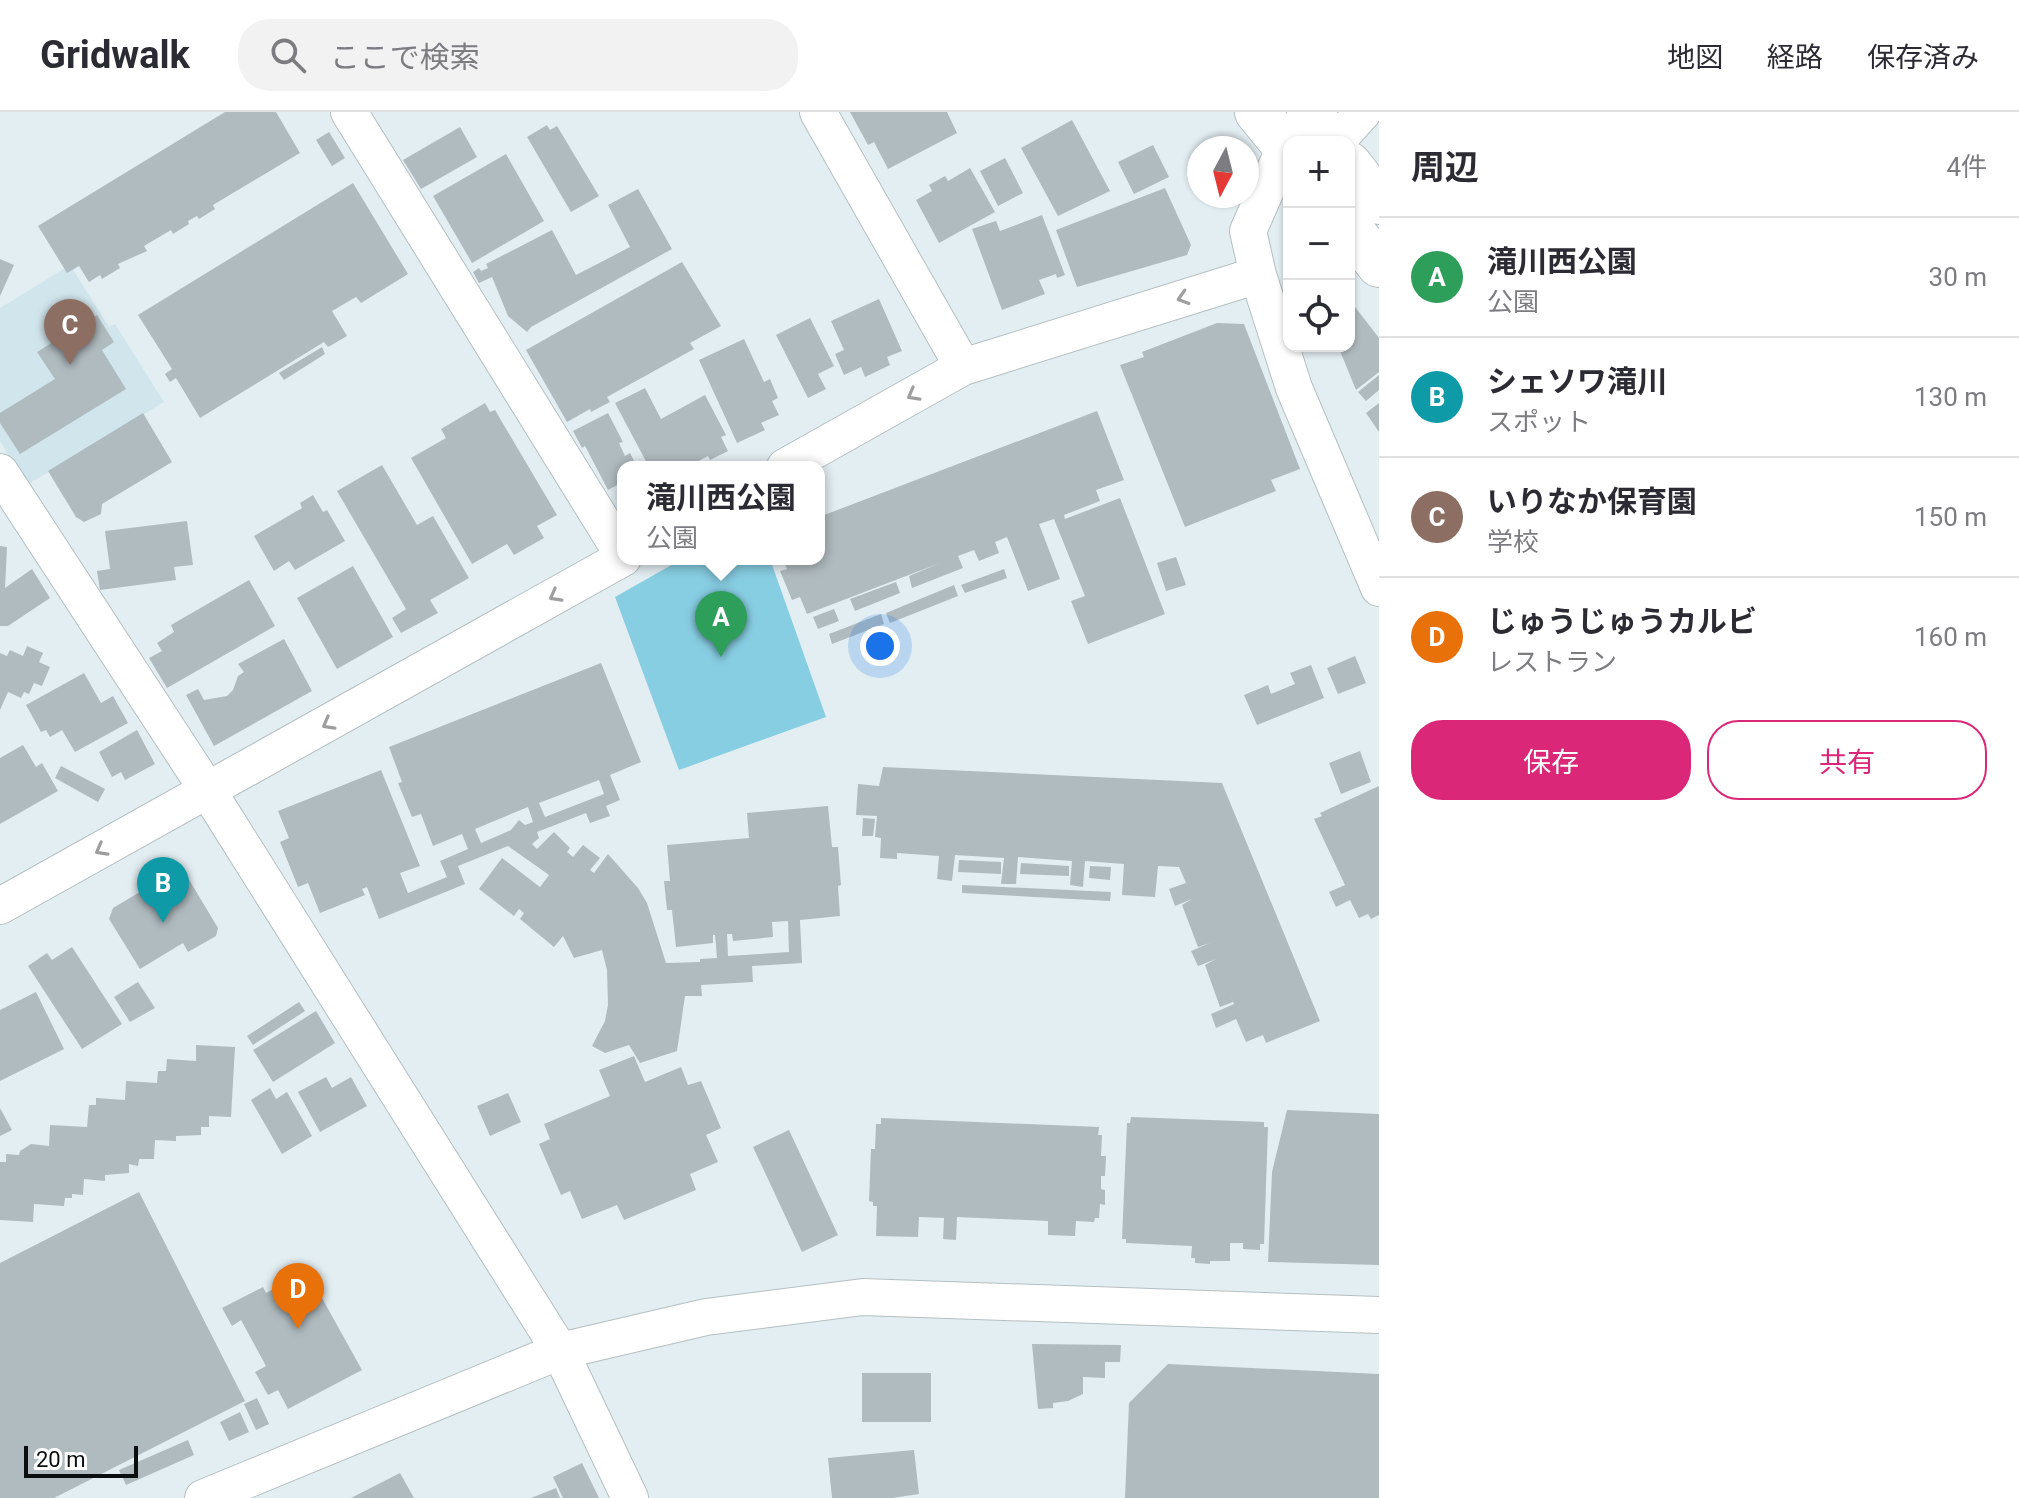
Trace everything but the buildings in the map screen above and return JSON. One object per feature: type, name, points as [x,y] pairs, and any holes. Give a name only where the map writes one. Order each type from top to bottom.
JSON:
[{"type":"highway","points":[[1257,112],[1289,136]]},
{"type":"highway","points":[[1355,172],[1379,202]]},
{"type":"highway","points":[[1355,235],[1379,265]]},
{"type":"street","points":[[349,112],[617,547]]},
{"type":"street","points":[[818,112],[963,367]]},
{"type":"street","points":[[1340,136],[1363,112]]},
{"type":"street","points":[[1283,159],[1248,231],[1258,275],[1294,388],[1379,588]]},
{"type":"street","points":[[796,461],[963,367],[1258,275]]},
{"type":"street","points":[[0,472],[208,791],[560,1351],[630,1498]]},
{"type":"street","points":[[0,906],[617,560]]},
{"type":"street","points":[[203,1498],[560,1351],[706,1317],[863,1297],[1379,1315]]},
{"type":"shaded area","points":[[70,265],[109,327],[115,324],[164,402],[27,485],[0,441],[0,308]]},
{"type":"shaded area","points":[[671,565],[772,565],[826,717],[679,770],[615,597]]},
{"type":"place","name":"いりなか保育園","points":[[70,365]]},
{"type":"place","name":"滝川西公園","points":[[721,657]]},
{"type":"place","name":"シェソワ滝川","points":[[163,923]]},
{"type":"place","name":"じゅうじゅうカルビ","points":[[298,1329]]}]
